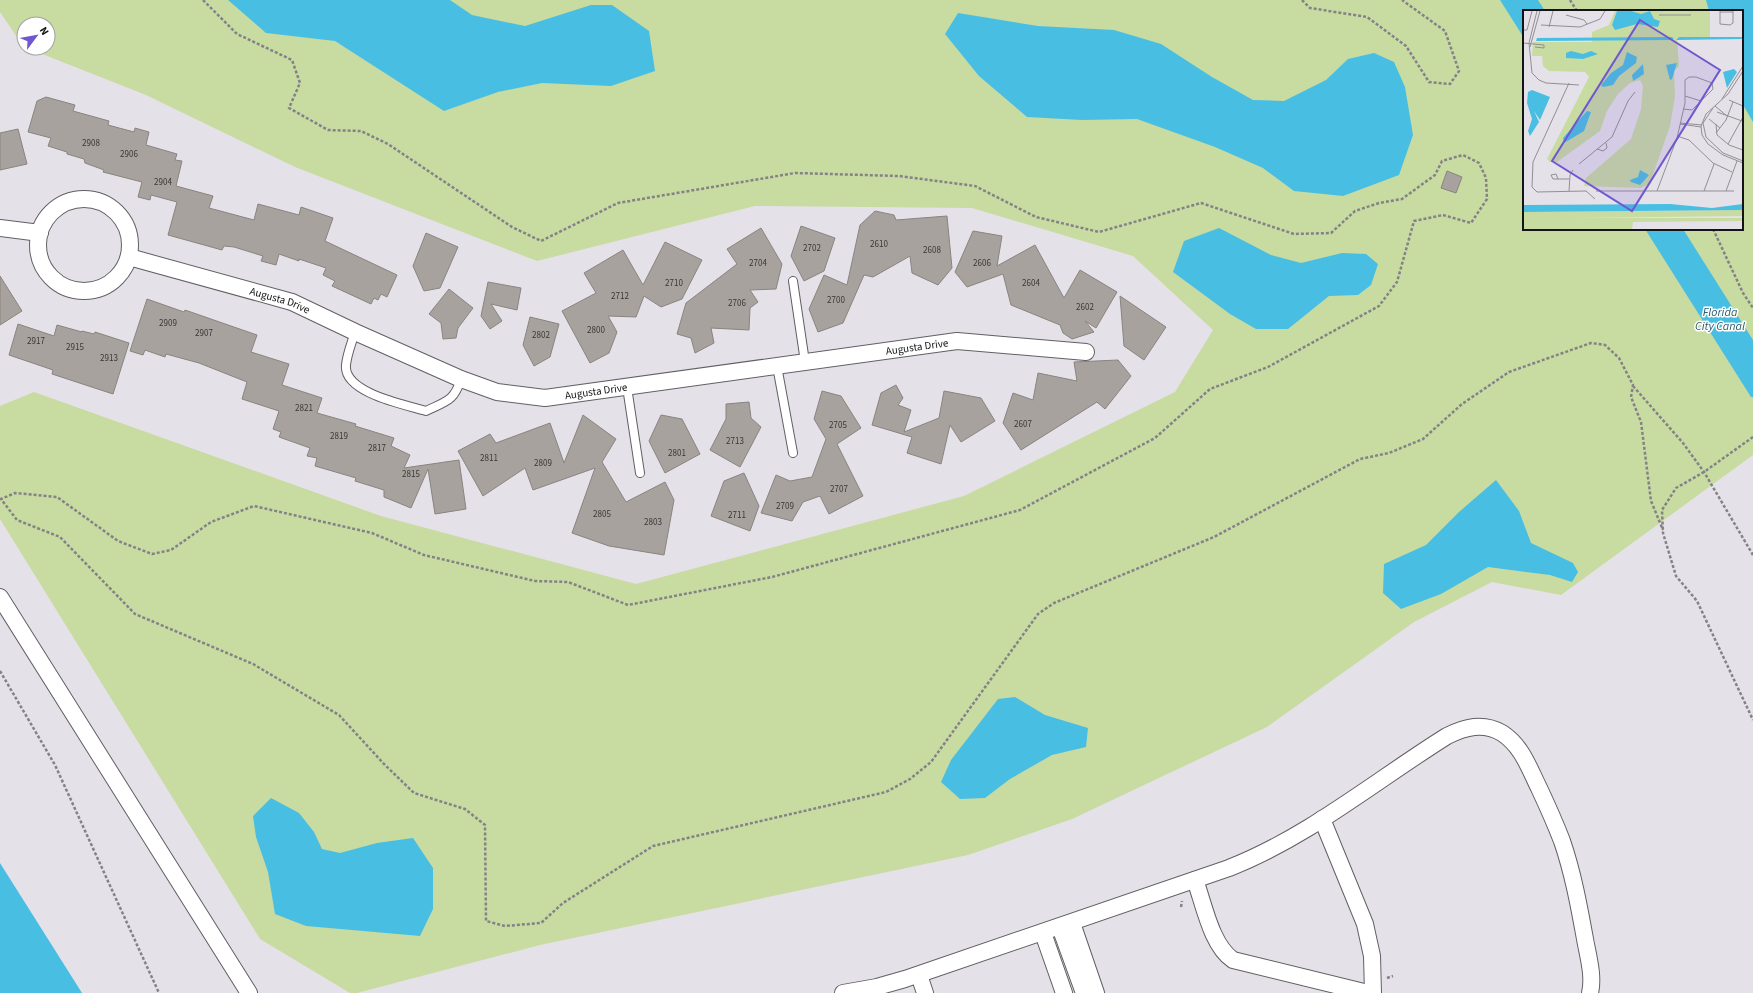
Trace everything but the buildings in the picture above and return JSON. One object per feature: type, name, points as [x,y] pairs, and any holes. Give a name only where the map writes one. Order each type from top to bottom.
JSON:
[{"type":"street","points":[[89,199],[104,203],[117,213],[126,226],[130,241],[129,257],[123,270],[113,281],[101,288],[86,291],[72,289],[59,283],[48,274],[41,261],[38,247],[40,232],[47,218],[58,207],[69,202],[89,199]]},
{"type":"street","points":[[0,228],[40,232]]},
{"type":"street","name":"Augusta Drive","points":[[129,257],[292,302],[461,379],[496,392],[545,398],[957,341],[1086,352]]},
{"type":"street","points":[[0,597],[249,993]]},
{"type":"street","points":[[843,993],[892,984],[1195,880],[1261,855],[1322,819],[1434,745],[1458,731],[1469,727],[1481,727],[1493,729],[1502,734],[1519,748],[1562,840],[1569,864],[1591,974],[1590,993]]},
{"type":"street","points":[[1322,819],[1365,924],[1372,956],[1373,993]]},
{"type":"street","points":[[1195,880],[1217,941],[1224,954],[1233,960],[1368,993]]},
{"type":"street","points":[[1066,925],[1084,993]]},
{"type":"street","points":[[1066,925],[1096,993]]},
{"type":"street","points":[[1043,933],[1064,993]]},
{"type":"street","points":[[919,975],[925,993]]},
{"type":"lane","points":[[794,281],[805,362]]},
{"type":"lane","points":[[355,332],[345,366],[353,383],[370,394],[426,410],[445,402],[456,394],[461,379]]},
{"type":"lane","points":[[777,366],[793,453]]},
{"type":"lane","points":[[627,387],[640,473]]},
{"type":"path","points":[[203,0],[238,34],[292,60],[300,83],[289,108],[328,130],[360,131],[388,144],[512,227],[540,241],[618,203],[795,173],[899,176],[976,186],[1036,217],[1099,232],[1200,203],[1294,234],[1331,233],[1355,211],[1379,203],[1402,199],[1435,175],[1442,161],[1463,155],[1478,163],[1486,178],[1487,199],[1471,223],[1442,215],[1414,221],[1397,282],[1379,306],[1268,367],[1210,389],[1155,438],[1020,510],[772,577],[628,605],[568,582],[535,581],[424,555],[372,533],[254,506],[211,522],[171,550],[152,554],[118,542],[57,497],[15,493],[1,499],[17,520],[60,537],[135,614],[253,664],[339,714],[384,764],[414,793],[465,809],[485,824],[486,921],[505,926],[541,923],[569,899],[653,846],[886,792],[910,779],[931,762],[1038,614],[1054,603],[1214,537],[1360,459],[1389,453],[1423,439],[1462,404],[1509,372],[1591,343],[1605,345],[1619,358],[1633,385],[1683,443],[1704,472],[1753,555]]},
{"type":"path","points":[[1302,0],[1310,8],[1367,17],[1406,46],[1428,82],[1450,84],[1459,71],[1445,31],[1402,0]]},
{"type":"path","points":[[1570,0],[1576,10]]},
{"type":"path","points":[[1713,230],[1743,293],[1753,308]]},
{"type":"path","points":[[1633,385],[1631,397],[1641,422],[1651,501],[1663,530],[1676,576],[1697,601],[1753,720]]},
{"type":"path","points":[[1663,530],[1662,510],[1676,488],[1704,472],[1753,438]]},
{"type":"path","points":[[0,671],[55,765],[159,993]]},
{"type":"path","points":[[1181,907],[1182,901]]},
{"type":"green space","points":[[0,0],[1753,0],[1753,455],[1561,595],[1492,582],[1414,622],[1267,727],[1072,819],[968,855],[540,945],[357,993],[350,993],[260,939],[0,519],[0,406],[34,392],[381,516],[636,584],[964,496],[1175,392],[1213,330],[1133,256],[972,208],[755,206],[537,261],[295,167],[146,95],[47,56],[56,56],[56,16],[16,16],[16,36],[0,12]]},
{"type":"water","points":[[228,0],[450,0],[472,15],[525,26],[591,5],[612,5],[649,31],[655,71],[611,86],[542,83],[498,92],[444,111],[335,41],[266,33]]},
{"type":"water","points":[[1500,0],[1538,0],[1544,10],[1523,10],[1523,36]]},
{"type":"water","points":[[1706,0],[1753,0],[1753,122],[1743,105],[1743,10],[1709,10]]},
{"type":"water","points":[[958,13],[1038,26],[1114,30],[1161,44],[1212,77],[1253,100],[1284,101],[1326,80],[1348,59],[1374,53],[1394,62],[1405,87],[1413,135],[1399,175],[1343,196],[1294,191],[1263,168],[1215,147],[1137,119],[1082,120],[1027,117],[979,76],[945,34]]},
{"type":"water","points":[[1219,228],[1271,255],[1301,263],[1342,253],[1366,254],[1378,264],[1371,285],[1358,295],[1329,296],[1288,329],[1256,329],[1230,314],[1173,272],[1184,241]]},
{"type":"water","name":"Florida City Canal","points":[[1646,230],[1684,230],[1753,340],[1753,397],[1751,397]]},
{"type":"water","points":[[1496,480],[1519,511],[1531,543],[1573,563],[1578,572],[1572,582],[1550,575],[1488,567],[1441,594],[1401,609],[1383,593],[1384,564],[1426,545],[1459,512]]},
{"type":"water","points":[[1015,697],[1045,715],[1088,728],[1086,747],[1052,755],[1010,779],[985,798],[960,799],[941,782],[951,760],[998,699]]},
{"type":"water","points":[[271,798],[299,813],[314,832],[322,849],[340,853],[377,843],[413,838],[433,868],[433,909],[420,936],[306,926],[275,914],[268,872],[256,837],[253,816]]},
{"type":"water","points":[[0,863],[82,993],[0,993]]}]
